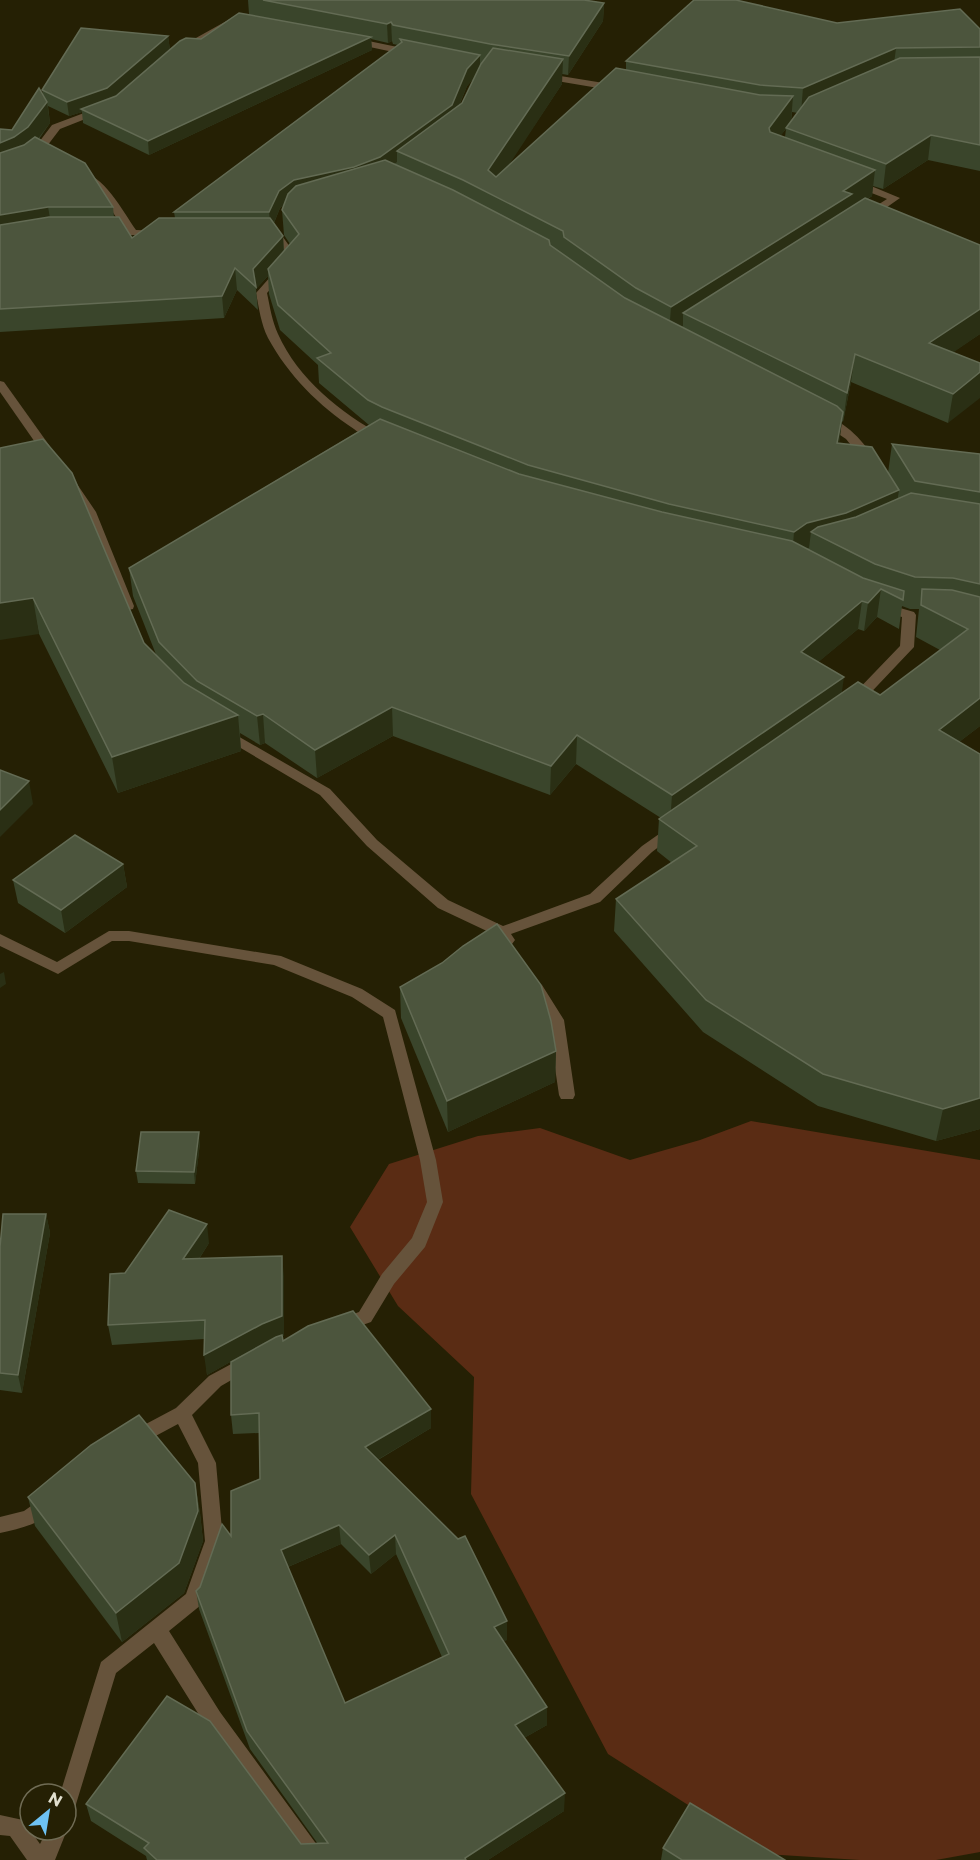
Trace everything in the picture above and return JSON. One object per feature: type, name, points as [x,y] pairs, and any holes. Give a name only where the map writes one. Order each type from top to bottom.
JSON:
[{"type":"street","points":[[177,51],[228,21],[245,20]]},
{"type":"street","points":[[344,39],[422,55]]},
{"type":"street","points":[[533,75],[623,89]]},
{"type":"street","points":[[0,172],[42,154],[56,127],[113,106]]},
{"type":"street","points":[[68,167],[98,183],[133,233]]},
{"type":"street","points":[[840,178],[895,198],[856,223]]},
{"type":"street","points":[[273,232],[293,258],[261,293],[273,336],[299,375],[340,417],[388,442]]},
{"type":"street","points":[[98,233],[168,233]]},
{"type":"street","points":[[0,384],[90,512],[133,620]]},
{"type":"street","points":[[809,412],[839,427],[861,445],[877,472]]},
{"type":"street","points":[[845,712],[907,647],[914,615],[865,601]]},
{"type":"street","points":[[214,726],[325,792],[372,843],[443,904],[502,932],[514,952]]},
{"type":"street","points":[[478,954],[502,932],[595,898],[647,849],[685,823]]},
{"type":"street","points":[[0,939],[58,969],[109,936],[129,936],[276,960],[357,993],[394,1012],[428,1160],[435,1202],[419,1242],[388,1279],[364,1317],[323,1332]]},
{"type":"street","points":[[532,981],[556,1020],[567,1095]]},
{"type":"street","points":[[121,1447],[182,1413],[215,1381],[261,1355]]},
{"type":"street","points":[[74,1782],[108,1668],[194,1599],[214,1540],[207,1463],[182,1413]]},
{"type":"street","points":[[0,1525],[29,1518],[65,1488]]},
{"type":"street","points":[[156,1628],[213,1719],[318,1860]]},
{"type":"street","points":[[0,1825],[16,1827],[39,1860]]},
{"type":"street","points":[[44,1860],[52,1842]]},
{"type":"shaded area","points":[[751,1121],[980,1160],[980,1852],[936,1860],[860,1860],[765,1854],[608,1754],[471,1494],[474,1377],[398,1306],[350,1227],[389,1164],[478,1136],[540,1128],[630,1160],[700,1140]]},
{"type":"building","points":[[263,0],[584,0],[604,3],[569,56],[490,44],[393,25],[391,22],[387,24]]},
{"type":"building","points":[[694,0],[736,0],[837,23],[960,9],[980,29],[980,47],[896,48],[803,88],[760,85],[626,61]]},
{"type":"building","points":[[239,13],[371,37],[148,141],[81,109],[116,96],[180,41],[186,38],[201,39]]},
{"type":"building","points":[[81,28],[168,36],[107,88],[67,102],[42,90]]},
{"type":"building","points":[[400,39],[480,55],[467,69],[452,105],[380,157],[354,167],[294,180],[279,191],[269,212],[174,212],[402,42]]},
{"type":"building","points":[[493,48],[563,59],[488,170],[496,177],[616,68],[760,95],[793,96],[769,128],[770,132],[875,170],[843,191],[852,194],[671,307],[636,288],[564,237],[563,231],[463,180],[397,151],[462,103],[481,64]]},
{"type":"building","points":[[980,57],[980,145],[931,135],[886,164],[786,128],[809,97],[900,58]]},
{"type":"building","points":[[39,88],[47,102],[28,127],[0,143],[0,129],[12,130]]},
{"type":"building","points":[[35,137],[85,163],[113,207],[48,207],[0,215],[0,153],[24,145]]},
{"type":"building","points":[[385,160],[453,190],[549,240],[550,245],[625,298],[837,406],[843,412],[837,443],[872,447],[899,490],[846,513],[807,523],[794,532],[669,504],[528,465],[368,400],[317,358],[331,353],[278,305],[268,269],[299,234],[282,210],[288,194],[296,186]]},
{"type":"building","points":[[865,198],[980,245],[980,309],[929,343],[980,363],[980,372],[953,394],[855,354],[847,393],[683,313]]},
{"type":"building","points":[[49,217],[119,217],[132,238],[159,218],[270,218],[283,236],[253,269],[256,287],[235,268],[222,296],[0,309],[0,225]]},
{"type":"building","points":[[380,419],[519,474],[662,512],[792,541],[863,578],[904,591],[903,600],[881,589],[868,603],[862,601],[801,652],[844,677],[672,795],[577,735],[551,766],[392,707],[315,750],[263,714],[257,716],[197,681],[159,642],[129,568]]},
{"type":"building","points":[[43,439],[72,473],[144,643],[184,683],[238,715],[112,757],[33,598],[0,603],[0,448]]},
{"type":"building","points":[[892,444],[980,454],[980,492],[915,481]]},
{"type":"building","points":[[911,493],[980,504],[980,584],[953,578],[915,577],[875,564],[811,532],[818,527],[856,517]]},
{"type":"building","points":[[922,589],[952,590],[980,597],[980,698],[939,730],[980,754],[980,1098],[943,1109],[823,1074],[706,1000],[616,899],[697,846],[659,819],[858,682],[880,695],[968,629],[921,605]]},
{"type":"building","points":[[0,770],[29,781],[0,810]]},
{"type":"building","points":[[75,835],[123,864],[61,910],[13,880]]},
{"type":"building","points":[[497,924],[541,985],[556,1051],[447,1101],[400,987],[442,963]]},
{"type":"building","points":[[141,1132],[199,1132],[194,1172],[136,1171]]},
{"type":"building","points":[[169,1210],[207,1224],[183,1259],[282,1256],[282,1316],[204,1355],[205,1320],[108,1325],[110,1274],[125,1273]]},
{"type":"building","points":[[3,1214],[46,1214],[18,1375],[0,1373],[0,1247]]},
{"type":"building","points":[[353,1311],[431,1409],[365,1447],[458,1539],[465,1536],[507,1621],[494,1627],[547,1707],[515,1725],[565,1793],[465,1858],[466,1860],[157,1860],[144,1848],[149,1843],[86,1804],[167,1696],[210,1721],[301,1844],[328,1843],[247,1731],[196,1591],[200,1587],[222,1524],[231,1536],[231,1491],[260,1479],[259,1413],[231,1415],[231,1362],[276,1337],[282,1335],[283,1341],[308,1326]],"holes":[[[339,1525],[369,1555],[395,1535],[449,1654],[345,1703],[281,1550]]]},
{"type":"building","points":[[139,1415],[195,1483],[198,1511],[179,1563],[116,1613],[28,1497],[91,1445]]},
{"type":"building","points":[[690,1803],[785,1860],[682,1860],[663,1848]]}]
